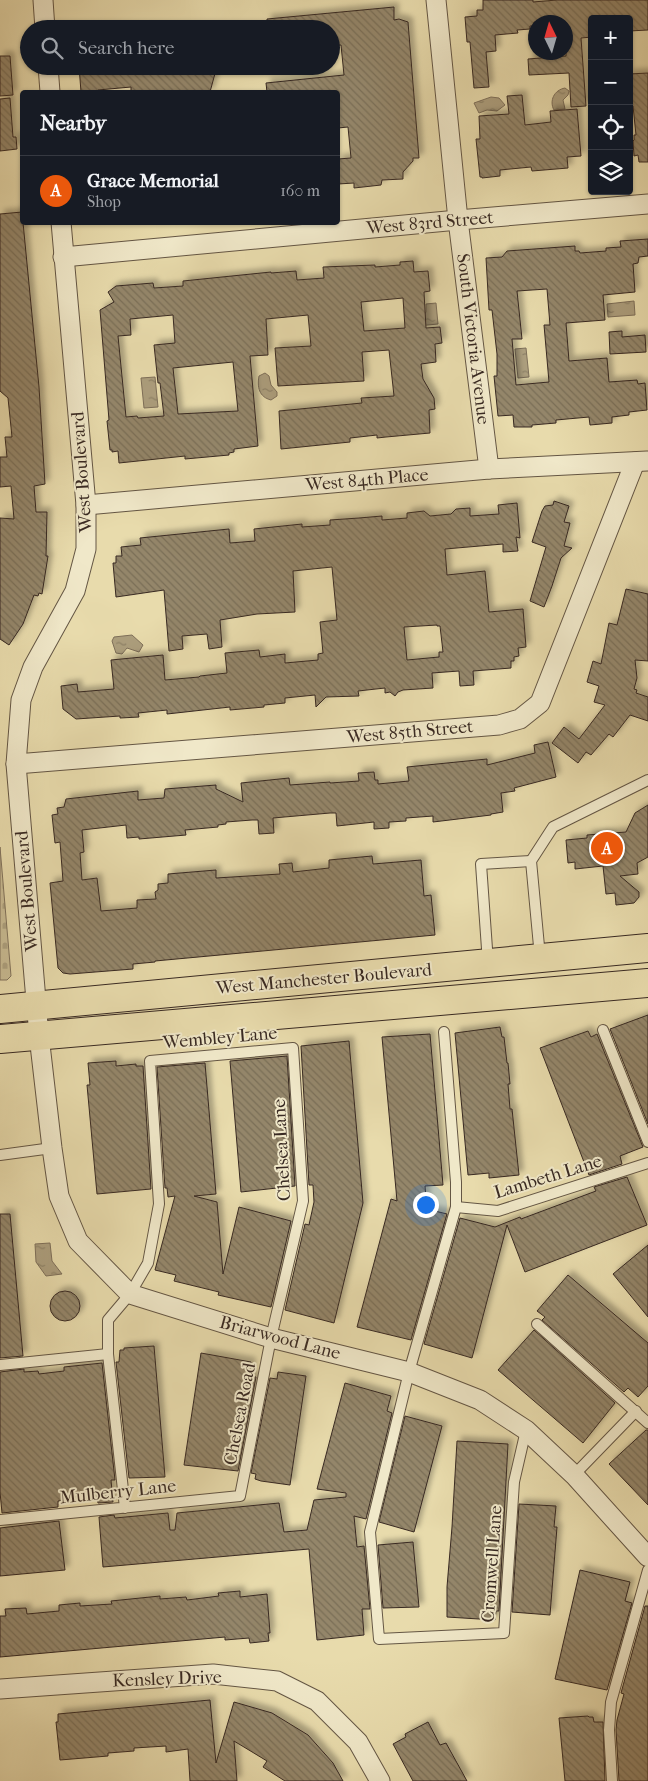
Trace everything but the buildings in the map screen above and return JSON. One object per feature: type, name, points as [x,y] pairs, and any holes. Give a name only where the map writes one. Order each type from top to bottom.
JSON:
[{"type":"main road","name":"West Manchester Boulevard","points":[[0,1009],[648,948]]},
{"type":"main road","name":"West Manchester Boulevard","points":[[0,1040],[648,983]]},
{"type":"street","points":[[43,0],[44,20]]},
{"type":"street","name":"South Victoria Avenue","points":[[436,0],[458,220],[489,469]]},
{"type":"street","points":[[49,75],[50,90]]},
{"type":"street","name":"West 83rd Street","points":[[63,257],[648,204]]},
{"type":"street","name":"West Boulevard","points":[[39,1036],[38,1006],[16,764],[20,708],[33,667],[75,591],[86,549],[86,505],[61,225]]},
{"type":"street","name":"West 84th Place","points":[[86,505],[489,469],[642,461]]},
{"type":"street","name":"West 85th Street","points":[[16,764],[499,725],[520,719],[540,703],[642,461]]},
{"type":"street","name":"Briarwood Lane","points":[[39,1036],[59,1196],[78,1241],[130,1294],[272,1338],[409,1372],[480,1400],[526,1430],[574,1475],[648,1557]]},
{"type":"street","name":"Kensley Drive","points":[[0,1688],[213,1674],[276,1681],[317,1701],[358,1742],[380,1781]]},
{"type":"lane","points":[[540,958],[531,861],[554,827],[648,780]]},
{"type":"lane","points":[[488,964],[481,864],[531,861]]},
{"type":"lane","points":[[603,1030],[648,1142]]},
{"type":"lane","points":[[409,1372],[456,1207],[456,1182],[444,1032]]},
{"type":"lane","name":"Wembley Lane","points":[[130,1294],[148,1263],[159,1204],[150,1061],[293,1048]]},
{"type":"lane","name":"Chelsea Lane","points":[[272,1338],[303,1201],[293,1048]]},
{"type":"lane","points":[[0,1155],[52,1148]]},
{"type":"lane","name":"Lambeth Lane","points":[[456,1207],[498,1212],[648,1163]]},
{"type":"lane","points":[[124,1508],[108,1354],[108,1320],[130,1294]]},
{"type":"lane","points":[[537,1324],[648,1423]]},
{"type":"lane","name":"Chelsea Road","points":[[240,1496],[272,1338]]},
{"type":"lane","points":[[0,1365],[108,1354]]},
{"type":"lane","name":"Cromwell Lane","points":[[409,1372],[370,1532],[378,1639],[504,1633],[514,1482],[526,1430]]},
{"type":"lane","points":[[574,1475],[636,1411]]},
{"type":"lane","name":"Mulberry Lane","points":[[0,1520],[240,1496]]},
{"type":"lane","points":[[612,1781],[608,1730],[611,1702],[648,1570]]},
{"type":"green space","points":[[0,847],[11,976],[7,980],[0,980]]},
{"type":"water","points":[[565,88],[569,91],[563,100],[565,109],[554,110],[552,100],[555,93]]},
{"type":"water","points":[[491,97],[499,98],[505,105],[497,111],[487,110],[479,113],[474,103]]},
{"type":"water","points":[[634,301],[635,315],[608,317],[607,304]]},
{"type":"water","points":[[436,303],[438,324],[417,326],[426,312],[426,304]]},
{"type":"water","points":[[526,348],[529,377],[518,378],[515,349]]},
{"type":"water","points":[[265,373],[269,376],[271,385],[277,392],[277,396],[271,400],[261,394],[258,384],[259,376]]},
{"type":"water","points":[[155,377],[158,407],[144,408],[141,378]]},
{"type":"water","points":[[132,635],[143,645],[139,652],[127,648],[122,654],[116,653],[112,641],[114,637]]},
{"type":"water","points":[[50,1243],[52,1261],[62,1274],[46,1276],[36,1262],[35,1244]]},
{"type":"place","name":"Grace Memorial","points":[[607,848]]}]
